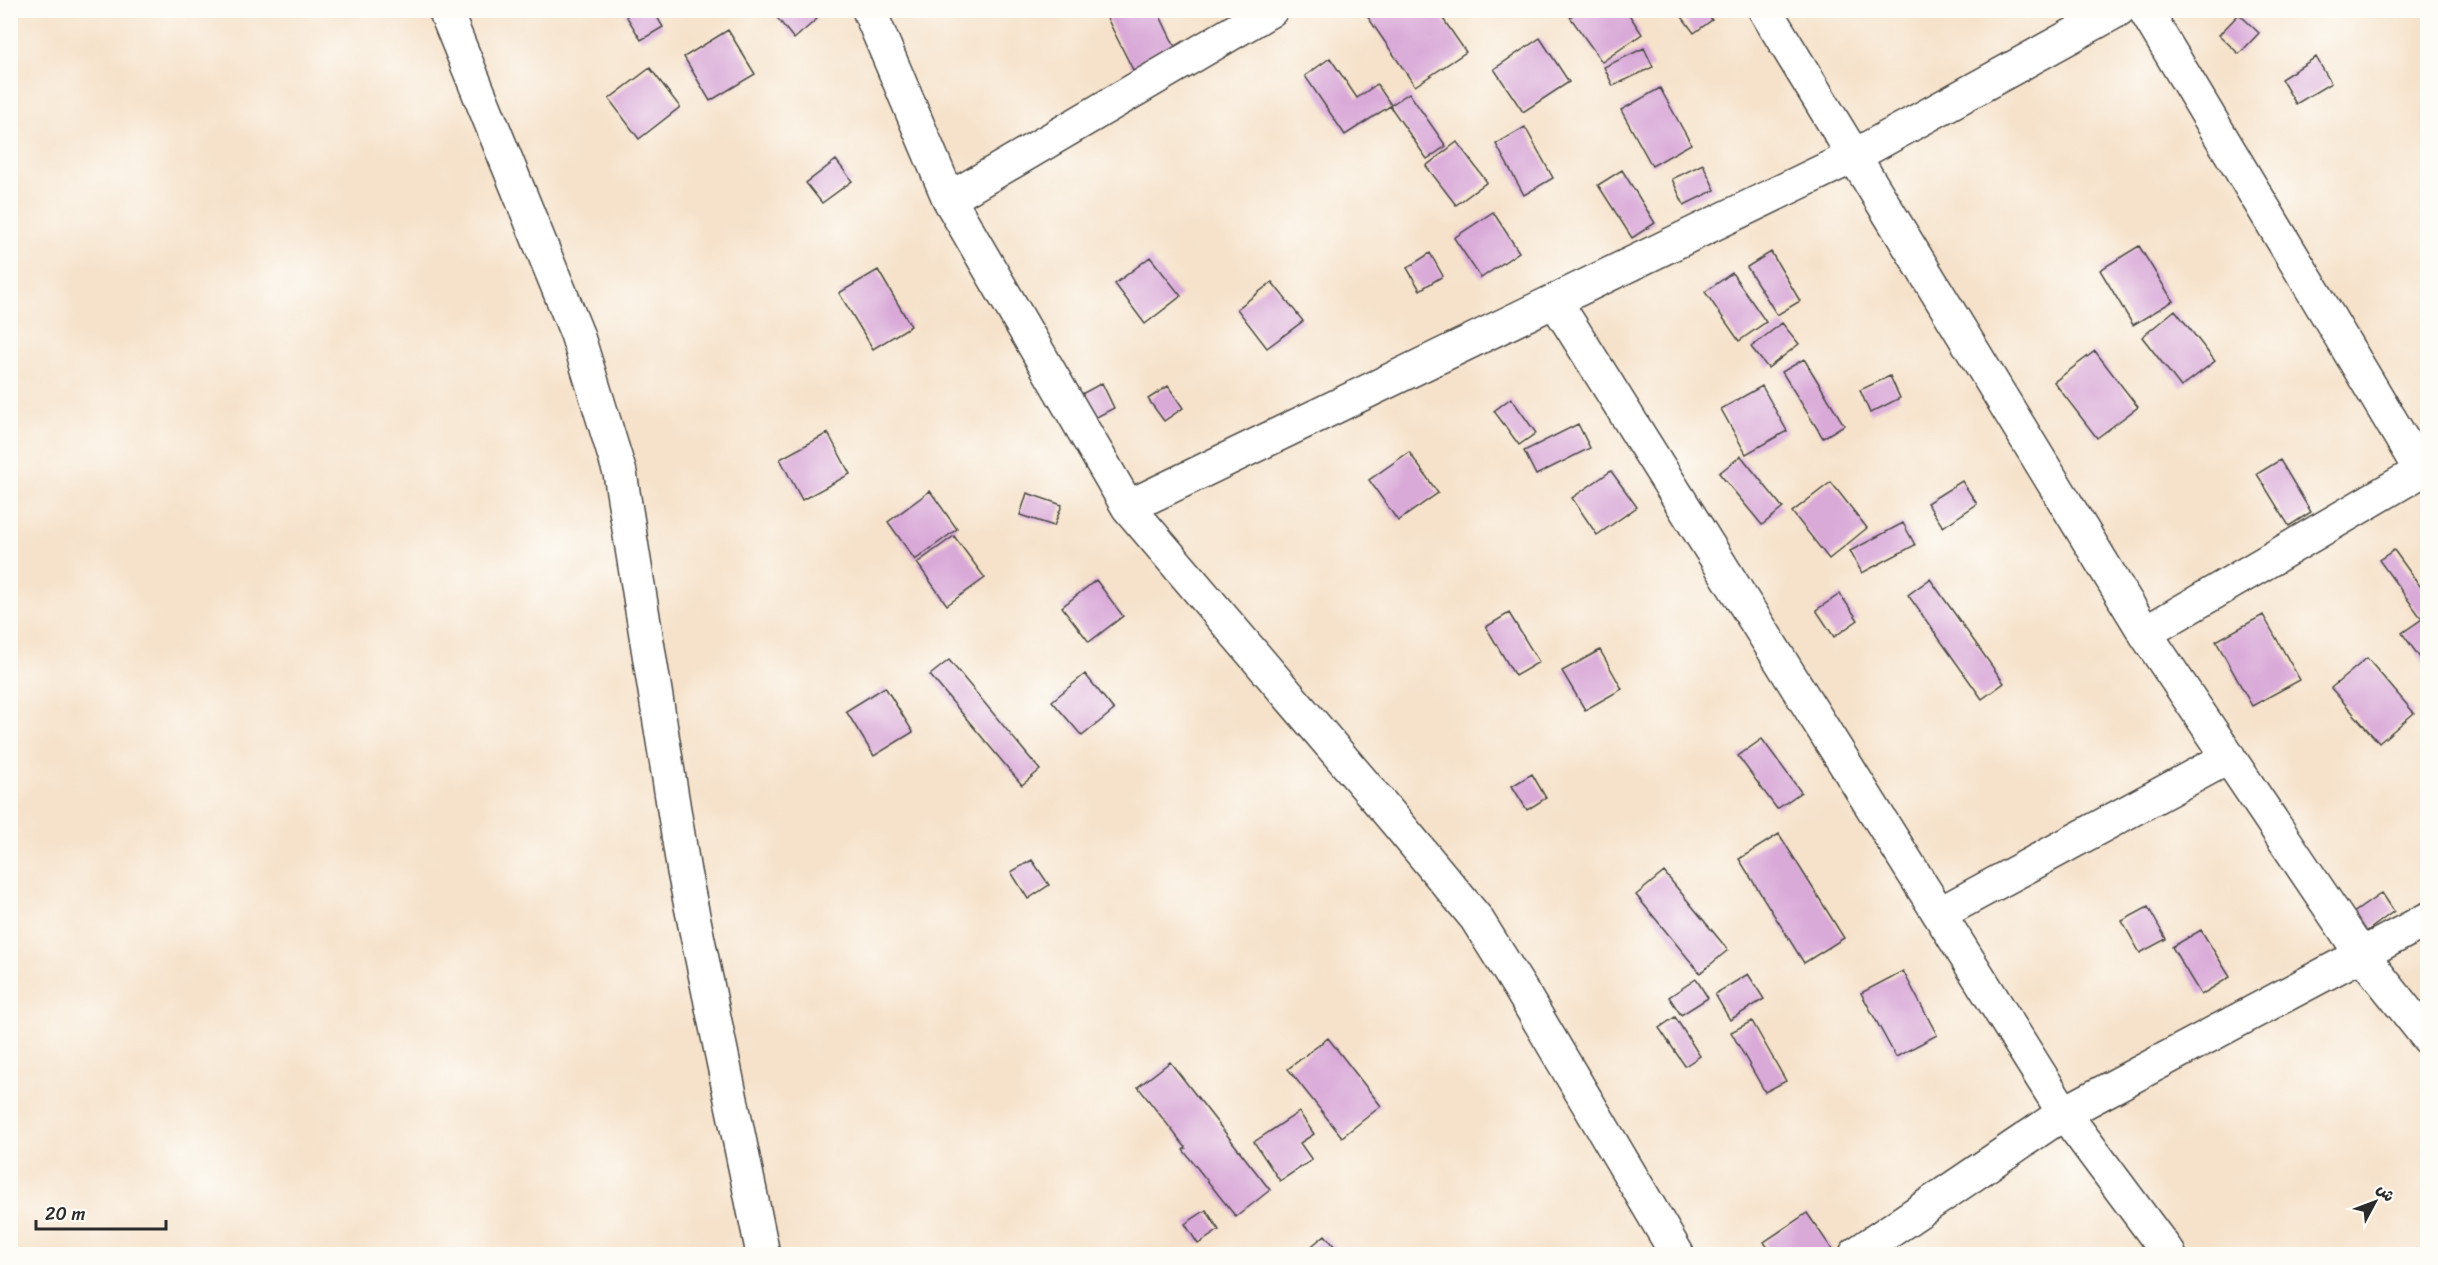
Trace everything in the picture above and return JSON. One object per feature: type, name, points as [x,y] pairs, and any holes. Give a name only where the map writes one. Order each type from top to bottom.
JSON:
[{"type":"street","points":[[445,10],[577,334],[620,473],[684,872],[763,1254]]},
{"type":"street","points":[[869,10],[949,199],[1128,507],[1476,918],[1677,1254]]},
{"type":"street","points":[[949,199],[1271,10]]},
{"type":"street","points":[[1765,10],[2145,633],[2362,955],[2427,1038]]},
{"type":"street","points":[[1128,507],[1854,156],[2118,10]]},
{"type":"street","points":[[2145,10],[2424,469],[2145,633]]},
{"type":"street","points":[[1555,301],[2064,1113],[2169,1254]]},
{"type":"street","points":[[1939,915],[2229,758]]},
{"type":"street","points":[[1856,1254],[2064,1113],[2427,919]]},
{"type":"building","points":[[630,10],[653,10],[663,27],[641,40],[625,14]]},
{"type":"building","points":[[771,10],[810,10],[817,19],[794,39]]},
{"type":"building","points":[[1103,10],[1157,10],[1178,53],[1135,74]]},
{"type":"building","points":[[1369,10],[1437,10],[1466,52],[1415,86],[1365,13]]},
{"type":"building","points":[[1580,10],[1626,10],[1642,34],[1602,62],[1570,17]]},
{"type":"building","points":[[1677,10],[1705,10],[1712,20],[1694,33]]},
{"type":"building","points":[[2239,14],[2259,33],[2239,54],[2219,35]]},
{"type":"building","points":[[728,30],[755,74],[710,101],[684,57]]},
{"type":"building","points":[[1540,38],[1569,82],[1523,112],[1494,69]]},
{"type":"building","points":[[1644,48],[1653,67],[1613,86],[1604,67]]},
{"type":"building","points":[[2316,57],[2331,83],[2296,104],[2281,79]]},
{"type":"building","points":[[1330,58],[1357,98],[1377,84],[1391,105],[1409,93],[1446,146],[1427,159],[1390,106],[1345,135],[1305,76]]},
{"type":"building","points":[[650,68],[680,107],[639,139],[609,99]]},
{"type":"building","points":[[1660,88],[1691,144],[1652,166],[1621,110]]},
{"type":"building","points":[[1525,127],[1553,178],[1524,195],[1496,144]]},
{"type":"building","points":[[1457,142],[1487,182],[1456,205],[1426,166]]},
{"type":"building","points":[[836,160],[852,181],[822,203],[806,183]]},
{"type":"building","points":[[1703,164],[1715,190],[1684,205],[1672,179]]},
{"type":"building","points":[[1622,170],[1655,223],[1632,238],[1598,185]]},
{"type":"building","points":[[1493,212],[1519,252],[1481,278],[1454,238]]},
{"type":"building","points":[[2139,246],[2173,301],[2133,325],[2100,270]]},
{"type":"building","points":[[1771,252],[1800,301],[1777,315],[1747,267]]},
{"type":"building","points":[[1430,253],[1443,276],[1420,290],[1407,268]]},
{"type":"building","points":[[1150,257],[1181,296],[1145,324],[1115,284]]},
{"type":"building","points":[[878,270],[911,326],[873,349],[839,293]]},
{"type":"building","points":[[1732,273],[1766,322],[1739,341],[1705,292]]},
{"type":"building","points":[[1272,282],[1303,321],[1267,348],[1237,309]]},
{"type":"building","points":[[2175,310],[2215,361],[2181,387],[2142,337]]},
{"type":"building","points":[[1782,323],[1799,344],[1768,368],[1751,347]]},
{"type":"building","points":[[2095,351],[2138,407],[2097,438],[2054,382]]},
{"type":"building","points":[[1804,359],[1844,425],[1823,438],[1782,372]]},
{"type":"building","points":[[1890,376],[1900,398],[1870,413],[1860,390]]},
{"type":"building","points":[[1102,383],[1114,408],[1091,420],[1078,396]]},
{"type":"building","points":[[1168,386],[1183,408],[1164,421],[1148,399]]},
{"type":"building","points":[[1762,386],[1787,431],[1746,454],[1721,409]]},
{"type":"building","points":[[1511,398],[1536,433],[1519,445],[1494,411]]},
{"type":"building","points":[[1578,424],[1590,448],[1536,475],[1524,451]]},
{"type":"building","points":[[828,433],[850,474],[802,500],[780,459]]},
{"type":"building","points":[[1409,452],[1438,493],[1398,521],[1369,480]]},
{"type":"building","points":[[1741,456],[1783,508],[1762,525],[1719,473]]},
{"type":"building","points":[[2280,460],[2311,512],[2289,526],[2257,474]]},
{"type":"building","points":[[1611,471],[1637,507],[1597,535],[1572,498]]},
{"type":"building","points":[[1962,481],[1977,504],[1943,527],[1927,503]]},
{"type":"building","points":[[1831,482],[1867,528],[1829,559],[1792,512]]},
{"type":"building","points":[[930,491],[957,529],[915,560],[888,522]]},
{"type":"building","points":[[1027,493],[1062,505],[1054,526],[1020,515]]},
{"type":"building","points":[[1903,523],[1915,545],[1862,573],[1850,551]]},
{"type":"building","points":[[954,536],[985,578],[947,605],[917,563]]},
{"type":"building","points":[[2394,550],[2428,597],[2428,669],[2402,633],[2422,619],[2379,560]]},
{"type":"building","points":[[1930,579],[2004,683],[1982,699],[1908,595]]},
{"type":"building","points":[[1096,580],[1123,616],[1089,642],[1062,607]]},
{"type":"building","points":[[1840,594],[1858,620],[1834,637],[1816,610]]},
{"type":"building","points":[[1509,613],[1539,662],[1515,676],[1486,627]]},
{"type":"building","points":[[2263,615],[2300,680],[2252,706],[2216,641]]},
{"type":"building","points":[[1600,650],[1622,689],[1585,710],[1562,671]]},
{"type":"building","points":[[2367,658],[2414,713],[2379,743],[2331,688]]},
{"type":"building","points":[[949,660],[1040,770],[1022,785],[930,675]]},
{"type":"building","points":[[1085,674],[1114,710],[1082,736],[1052,701]]},
{"type":"building","points":[[885,687],[913,732],[874,756],[846,711]]},
{"type":"building","points":[[1762,739],[1801,792],[1777,809],[1738,756]]},
{"type":"building","points":[[1532,774],[1546,798],[1527,810],[1512,786]]},
{"type":"building","points":[[1779,834],[1844,938],[1804,963],[1739,859]]},
{"type":"building","points":[[1032,860],[1049,885],[1028,899],[1011,872]]},
{"type":"building","points":[[1664,872],[1728,950],[1700,973],[1636,895]]},
{"type":"building","points":[[2382,893],[2394,911],[2362,935],[2349,916]]},
{"type":"building","points":[[2148,907],[2166,939],[2140,953],[2122,921]]},
{"type":"building","points":[[2201,930],[2230,977],[2201,995],[2172,947]]},
{"type":"building","points":[[1903,971],[1937,1035],[1896,1057],[1861,993]]},
{"type":"building","points":[[1748,974],[1764,999],[1730,1020],[1715,994]]},
{"type":"building","points":[[1696,979],[1708,998],[1681,1015],[1669,997]]},
{"type":"building","points":[[1675,1017],[1700,1056],[1685,1066],[1659,1028]]},
{"type":"building","points":[[1752,1021],[1786,1081],[1765,1092],[1731,1032]]},
{"type":"building","points":[[1328,1038],[1381,1106],[1342,1137],[1288,1069]]},
{"type":"building","points":[[1170,1062],[1270,1190],[1236,1217],[1183,1150],[1186,1148],[1138,1087]]},
{"type":"building","points":[[1299,1112],[1314,1134],[1300,1143],[1312,1160],[1280,1181],[1254,1142]]},
{"type":"building","points":[[1206,1210],[1219,1230],[1198,1244],[1185,1224]]},
{"type":"building","points":[[1807,1213],[1832,1249],[1824,1254],[1772,1254],[1764,1242]]},
{"type":"building","points":[[1325,1235],[1341,1254],[1302,1254]]}]
